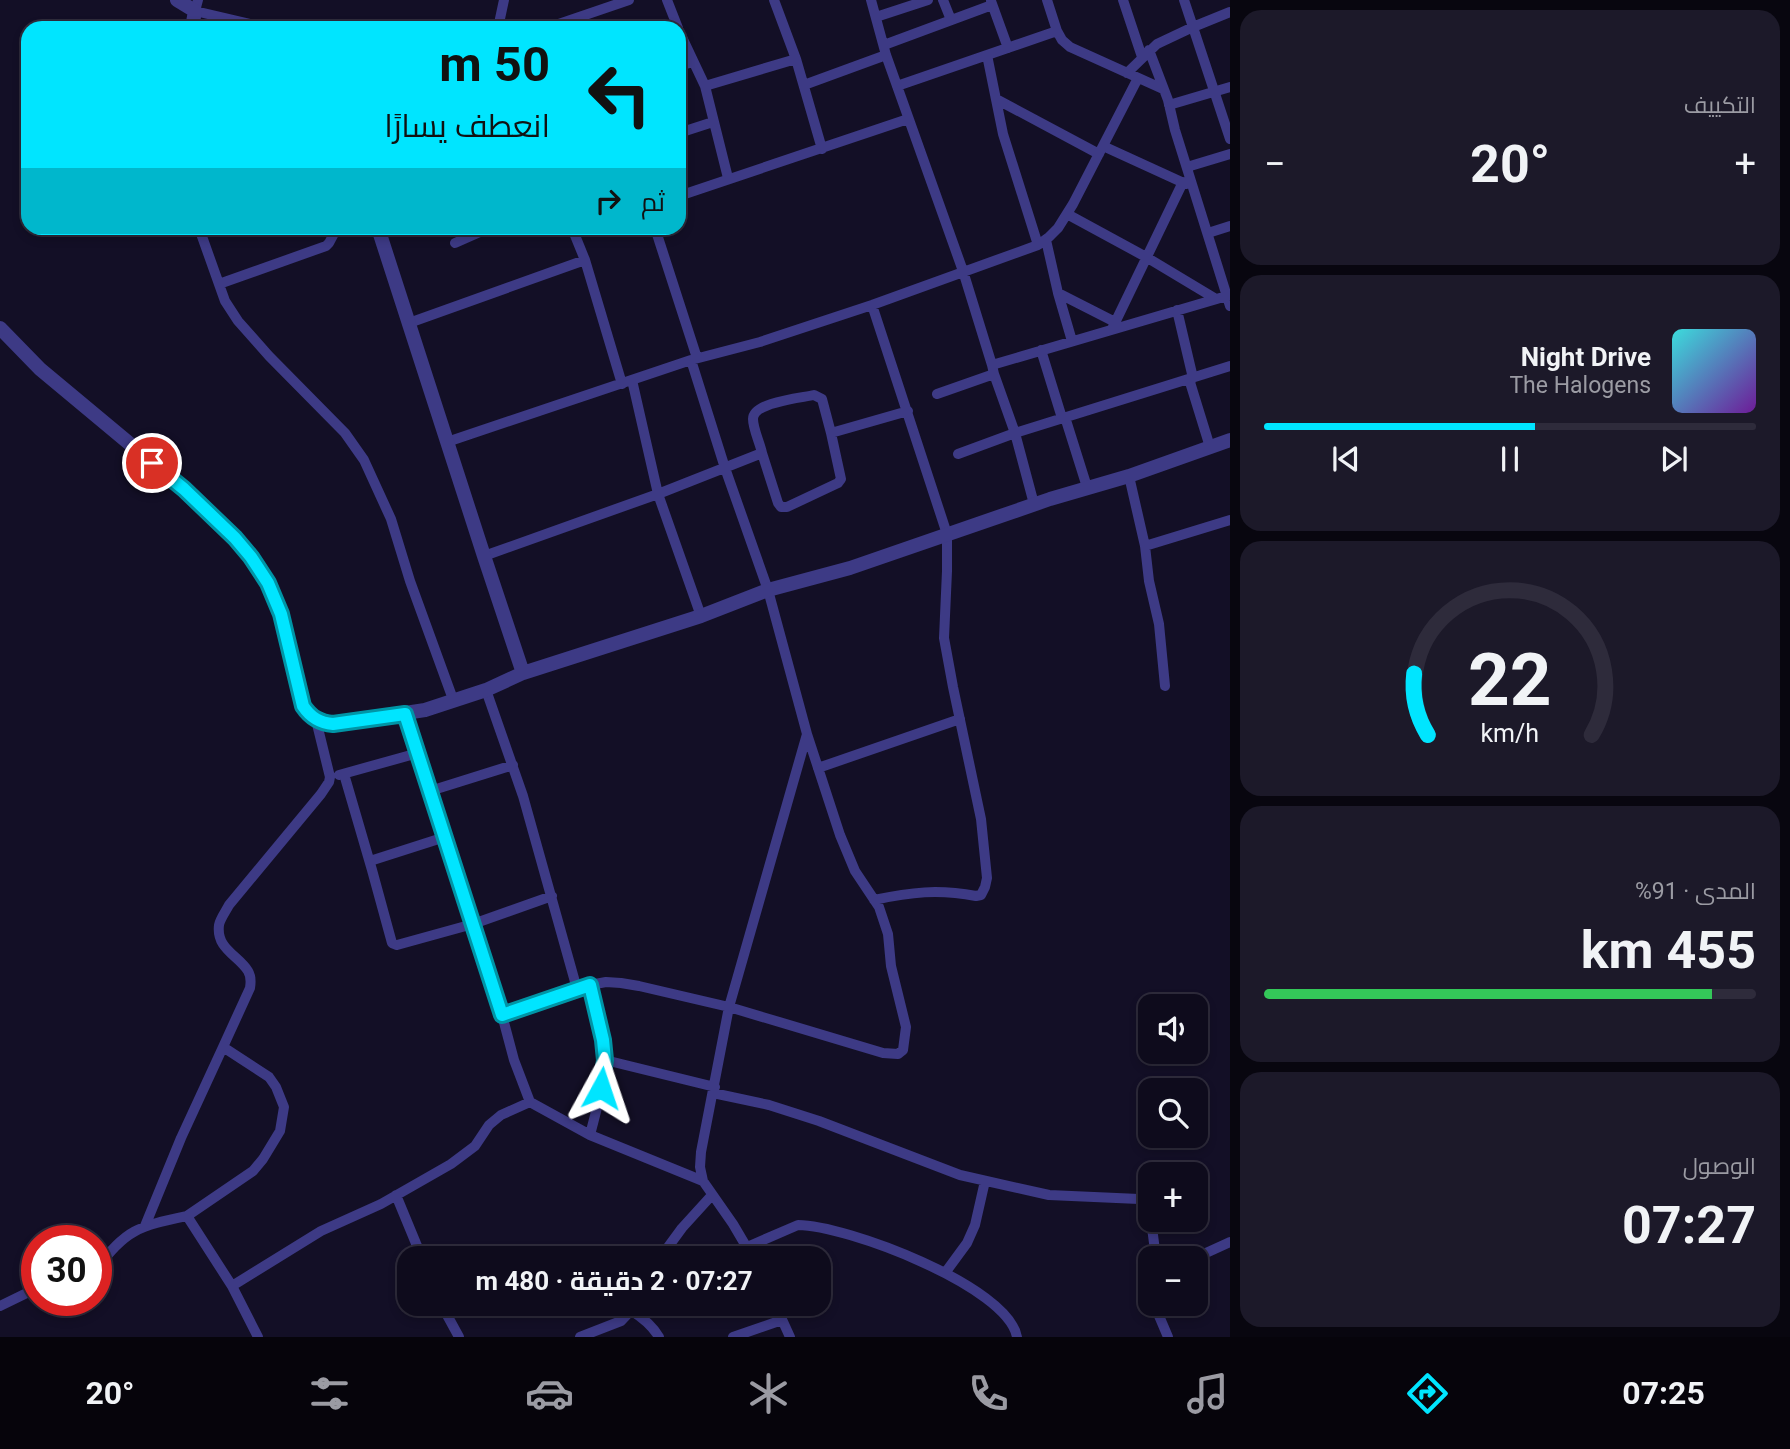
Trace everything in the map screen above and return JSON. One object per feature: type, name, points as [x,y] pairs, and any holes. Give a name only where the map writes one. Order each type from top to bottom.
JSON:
[{"type":"street","points":[[177,0],[245,21]]},
{"type":"street","points":[[500,21],[504,0]]},
{"type":"street","points":[[581,21],[629,0]]},
{"type":"street","points":[[667,0],[675,21]]},
{"type":"street","points":[[774,0],[796,59],[822,149]]},
{"type":"street","points":[[871,0],[908,119],[963,271],[1015,433],[1034,504]]},
{"type":"street","points":[[876,17],[928,0]]},
{"type":"street","points":[[943,0],[951,20]]},
{"type":"street","points":[[1047,0],[1057,31],[1070,47],[1163,89]]},
{"type":"street","points":[[1123,0],[1169,105],[1187,167],[1188,185],[1208,233],[1226,299]]},
{"type":"street","points":[[1184,0],[1230,139]]},
{"type":"street","points":[[804,85],[991,2],[1008,48]]},
{"type":"street","points":[[447,442],[694,359],[760,342],[1042,242],[1058,228],[1067,214],[1101,150],[1133,76],[1146,54],[1165,39],[1230,12]]},
{"type":"street","points":[[897,86],[1057,31]]},
{"type":"street","points":[[686,47],[705,86],[729,178]]},
{"type":"street","points":[[987,55],[1003,134],[1042,242],[1072,341]]},
{"type":"street","points":[[705,86],[796,59]]},
{"type":"street","points":[[686,64],[693,62]]},
{"type":"street","points":[[1169,105],[1230,87]]},
{"type":"street","points":[[996,99],[1101,150],[1188,185]]},
{"type":"street","points":[[686,193],[908,119]]},
{"type":"street","points":[[686,131],[713,122]]},
{"type":"street","points":[[1187,167],[1230,154]]},
{"type":"street","points":[[1113,326],[1146,257],[1188,185]]},
{"type":"street","points":[[1067,214],[1226,299]]},
{"type":"street","points":[[1208,233],[1230,226]]},
{"type":"street","points":[[202,235],[225,301],[238,321],[345,433],[364,460],[391,519],[410,581],[454,702]]},
{"type":"street","points":[[219,284],[326,246],[333,235]]},
{"type":"street","points":[[380,235],[523,673]]},
{"type":"street","points":[[455,243],[473,235]]},
{"type":"street","points":[[578,235],[627,382],[658,494],[701,616]]},
{"type":"street","points":[[502,1015],[606,982],[639,986],[729,1007],[883,1054],[898,1054],[905,1044],[906,1027],[891,966],[888,934],[879,907],[855,871],[840,835],[807,734],[768,590],[725,468],[657,235]]},
{"type":"street","points":[[409,323],[584,260]]},
{"type":"street","points":[[1058,293],[1113,326]]},
{"type":"street","points":[[937,394],[1041,350],[1113,326],[1226,299]]},
{"type":"street","points":[[873,304],[947,534],[944,638],[981,819],[987,878],[981,895],[936,891],[907,893],[874,900]]},
{"type":"street","points":[[1177,310],[1191,378],[1210,447]]},
{"type":"street","points":[[0,328],[40,369],[184,489],[251,557],[268,583],[281,614],[303,706],[316,720],[333,724],[405,714],[454,702],[523,673],[701,616],[768,590],[850,568],[1230,440]]},
{"type":"street","points":[[1041,350],[1087,487]]},
{"type":"street","points":[[958,454],[1015,433],[1230,366]]},
{"type":"street","points":[[818,396],[822,399],[831,433],[841,479],[838,483],[787,507],[781,507],[753,420],[758,409],[818,396]]},
{"type":"street","points":[[831,433],[908,411]]},
{"type":"street","points":[[484,556],[658,494],[762,453]]},
{"type":"street","points":[[1129,475],[1159,624],[1165,686]]},
{"type":"street","points":[[1145,546],[1230,520]]},
{"type":"street","points":[[486,690],[513,765],[577,989]]},
{"type":"street","points":[[405,714],[514,1060],[530,1102],[590,1135],[703,1181]]},
{"type":"street","points":[[818,768],[960,719]]},
{"type":"street","points":[[145,1226],[181,1138],[250,988],[251,979],[248,972],[224,948],[219,923],[229,905],[327,786],[330,777],[316,720]]},
{"type":"street","points":[[746,1246],[703,1181],[701,1152],[729,1007],[807,734]]},
{"type":"street","points":[[330,777],[418,753]]},
{"type":"street","points":[[430,791],[513,765]]},
{"type":"street","points":[[344,774],[392,943],[397,945],[473,924],[552,896]]},
{"type":"street","points":[[370,861],[445,837]]},
{"type":"street","points":[[590,985],[605,1060],[590,1135]]},
{"type":"street","points":[[112,1249],[145,1226],[187,1216],[253,1171],[280,1130],[284,1107],[276,1087],[269,1077],[223,1047]]},
{"type":"street","points":[[605,1060],[819,1121],[960,1175],[1049,1195],[1138,1199]]},
{"type":"street","points":[[232,1286],[321,1231],[381,1204],[451,1164],[475,1146],[489,1125],[501,1115],[530,1102]]},
{"type":"street","points":[[945,1273],[967,1242],[975,1225],[985,1181]]},
{"type":"street","points":[[396,1195],[417,1246]]},
{"type":"street","points":[[669,1246],[712,1195]]},
{"type":"street","points":[[187,1216],[232,1286],[258,1337]]},
{"type":"street","points":[[749,1246],[798,1225],[840,1232],[917,1259],[945,1273],[995,1304],[1010,1322],[1017,1337]]},
{"type":"street","points":[[1208,1252],[1230,1241]]},
{"type":"street","points":[[0,1306],[21,1296]]},
{"type":"street","points":[[448,1316],[459,1337]]},
{"type":"street","points":[[580,1337],[621,1321],[626,1316]]},
{"type":"street","points":[[642,1316],[659,1337]]},
{"type":"street","points":[[780,1316],[790,1337]]},
{"type":"street","points":[[1159,1316],[1168,1337]]},
{"type":"street","points":[[733,1337],[782,1320]]},
{"type":"route","points":[[152,463],[184,489],[235,538],[268,583],[281,614],[303,706],[308,713],[316,720],[333,724],[405,714],[502,1015],[590,985],[603,1040],[605,1060],[601,1088]]}]
